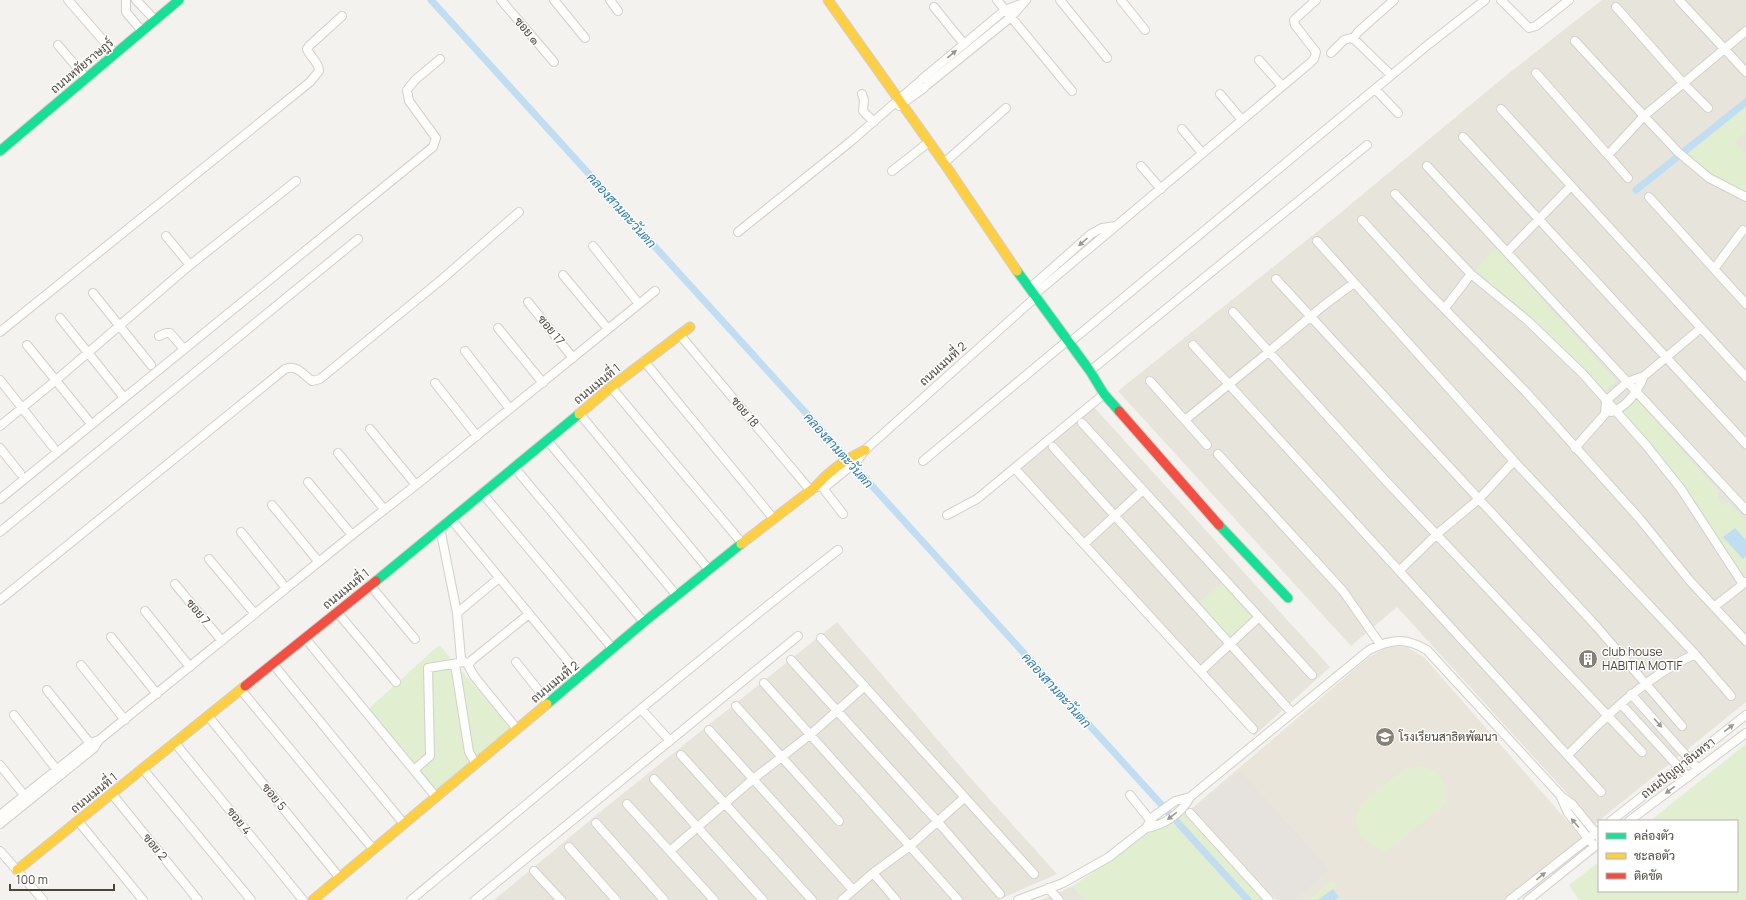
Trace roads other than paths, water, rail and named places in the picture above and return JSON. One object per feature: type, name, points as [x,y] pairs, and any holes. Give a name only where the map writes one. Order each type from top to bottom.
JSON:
[{"type":"street","points":[[68,0],[115,54]]},
{"type":"street","points":[[126,0],[126,12],[142,31]]},
{"type":"street","points":[[136,0],[155,20]]},
{"type":"street","name":"ถนนหทัยราษฎร์","points":[[0,151],[179,0]]},
{"type":"street","name":"ซอย ๑","points":[[501,0],[554,62]]},
{"type":"street","points":[[554,0],[585,38]]},
{"type":"street","points":[[610,0],[618,11]]},
{"type":"street","points":[[828,0],[944,163],[1020,276],[1090,371],[1104,394],[1206,512],[1288,598]]},
{"type":"street","points":[[997,0],[1072,91]]},
{"type":"street","points":[[1060,0],[1107,58]]},
{"type":"street","points":[[1121,0],[1145,30]]},
{"type":"street","points":[[1141,166],[1161,189],[1314,59],[1316,52],[1295,25],[1294,20],[1316,0]]},
{"type":"street","points":[[1331,53],[1344,40],[1353,39],[1358,32],[1394,0]]},
{"type":"street","points":[[923,461],[1391,75],[1485,0]]},
{"type":"street","points":[[1501,0],[1529,28],[1536,26],[1569,0]]},
{"type":"street","points":[[1679,0],[1746,72]]},
{"type":"street","points":[[923,84],[964,44],[1006,10],[1023,2]]},
{"type":"street","points":[[738,232],[887,111],[1011,17],[1023,2]]},
{"type":"street","points":[[934,7],[964,44]]},
{"type":"street","points":[[1616,7],[1683,83],[1708,108]]},
{"type":"street","points":[[0,332],[310,82],[319,71],[319,67],[309,52],[308,46],[342,16]]},
{"type":"street","points":[[1608,154],[1644,116],[1746,31]]},
{"type":"street","points":[[1353,39],[1391,75]]},
{"type":"street","points":[[1575,41],[1678,152],[1709,178],[1746,196]]},
{"type":"street","points":[[58,45],[86,78]]},
{"type":"street","points":[[0,499],[433,147],[436,138],[409,101],[407,90],[415,80],[440,59]]},
{"type":"street","points":[[1259,60],[1282,86]]},
{"type":"street","points":[[1536,73],[1628,178]]},
{"type":"street","points":[[1375,89],[1398,113]]},
{"type":"street","points":[[862,94],[864,100],[863,111],[874,122]]},
{"type":"street","points":[[1220,94],[1242,120]]},
{"type":"street","points":[[944,163],[1006,108]]},
{"type":"street","points":[[1500,109],[1746,377]]},
{"type":"street","points":[[1182,129],[1202,153]]},
{"type":"street","points":[[1462,137],[1746,444]]},
{"type":"street","points":[[892,171],[929,142]]},
{"type":"street","points":[[1090,371],[1367,145]]},
{"type":"street","points":[[1428,166],[1746,510]]},
{"type":"street","points":[[0,426],[87,354],[190,265],[296,181]]},
{"type":"street","points":[[1507,252],[1571,186]]},
{"type":"street","name":"ถนนเมนที่ 2","points":[[313,900],[548,702],[581,677],[644,622],[773,518],[865,450],[1034,293],[1091,234],[1102,228],[1117,226],[1161,189]]},
{"type":"street","points":[[1395,194],[1471,274],[1538,330],[1583,374],[1646,445],[1681,490],[1744,583],[1714,607]]},
{"type":"street","points":[[1649,197],[1746,304]]},
{"type":"street","points":[[0,600],[285,369],[289,367],[296,368],[312,380],[320,379],[441,280],[519,212]]},
{"type":"street","points":[[1362,220],[1526,392],[1639,518],[1690,581],[1746,642]]},
{"type":"street","points":[[1714,269],[1745,230]]},
{"type":"street","points":[[166,236],[190,265]]},
{"type":"street","points":[[0,532],[358,239]]},
{"type":"street","points":[[1317,241],[1514,461],[1695,654],[1731,696]]},
{"type":"street","points":[[593,246],[639,304]]},
{"type":"street","points":[[1445,308],[1471,274]]},
{"type":"street","points":[[563,275],[608,329]]},
{"type":"street","points":[[1276,279],[1479,499],[1682,726]]},
{"type":"street","points":[[1184,420],[1269,352],[1311,316],[1354,283]]},
{"type":"street","points":[[0,824],[27,798],[157,694],[318,561],[416,486],[655,291]]},
{"type":"street","points":[[94,293],[151,365]]},
{"type":"street","name":"ซอย 17","points":[[528,302],[573,358]]},
{"type":"street","points":[[1233,312],[1437,534],[1642,752]]},
{"type":"street","points":[[60,318],[87,354],[122,395]]},
{"type":"street","name":"ถนนเมนที่ 1","points":[[17,870],[337,612],[612,386],[690,327]]},
{"type":"street","points":[[498,328],[543,382]]},
{"type":"street","points":[[1575,448],[1605,414],[1615,410],[1636,392],[1644,376],[1701,328]]},
{"type":"street","points":[[159,336],[166,333],[170,334],[184,349]]},
{"type":"street","name":"ซอย 18","points":[[680,335],[842,514]]},
{"type":"street","points":[[27,345],[88,420]]},
{"type":"street","points":[[1193,345],[1601,792]]},
{"type":"street","points":[[465,351],[510,409]]},
{"type":"street","points":[[644,361],[773,518]]},
{"type":"street","points":[[1605,414],[1606,401],[1627,382],[1644,376]]},
{"type":"street","points":[[0,380],[53,447]]},
{"type":"street","points":[[1150,381],[1207,445]]},
{"type":"street","points":[[435,383],[476,436]]},
{"type":"street","points":[[612,386],[742,543]]},
{"type":"street","points":[[947,515],[977,499],[1104,394]]},
{"type":"street","points":[[579,413],[709,570]]},
{"type":"street","points":[[1082,423],[1312,675]]},
{"type":"street","points":[[370,429],[416,486]]},
{"type":"street","points":[[547,440],[677,596]]},
{"type":"street","points":[[1053,447],[1114,517],[1292,713]]},
{"type":"street","points":[[0,448],[20,473]]},
{"type":"street","points":[[338,453],[384,509]]},
{"type":"street","points":[[1218,454],[1343,591],[1380,644]]},
{"type":"street","points":[[1399,571],[1437,534],[1479,499],[1514,461]]},
{"type":"street","points":[[514,467],[644,622]]},
{"type":"street","points":[[1018,472],[1254,729]]},
{"type":"street","points":[[308,482],[352,535]]},
{"type":"street","points":[[1084,544],[1143,490]]},
{"type":"street","points":[[482,493],[613,649]]},
{"type":"street","points":[[272,505],[318,561]]},
{"type":"street","points":[[451,519],[581,677]]},
{"type":"street","points":[[440,528],[457,613],[461,659],[466,662],[468,668],[517,729]]},
{"type":"street","points":[[241,532],[286,588]]},
{"type":"street","points":[[411,900],[642,710],[680,675],[838,550]]},
{"type":"street","points":[[209,559],[255,614]]},
{"type":"street","points":[[457,613],[499,578]]},
{"type":"street","name":"ซอย 7","points":[[175,584],[222,641]]},
{"type":"street","points":[[370,585],[415,639]]},
{"type":"street","points":[[145,611],[190,667]]},
{"type":"street","points":[[337,612],[396,682]]},
{"type":"street","points":[[414,770],[430,756],[428,668],[466,662],[530,614]]},
{"type":"street","points":[[1201,672],[1259,617]]},
{"type":"street","points":[[475,900],[798,636]]},
{"type":"street","points":[[112,637],[157,694]]},
{"type":"street","points":[[305,638],[436,797]]},
{"type":"street","points":[[822,638],[964,798],[1034,874]]},
{"type":"street","points":[[1018,900],[1069,879],[1109,858],[1153,824],[1175,801],[1190,798],[1369,650],[1380,644],[1394,640],[1404,640],[1418,645],[1426,650],[1561,796],[1572,804],[1596,835],[1597,845],[1528,900]]},
{"type":"street","points":[[1568,755],[1606,715],[1621,704],[1631,694],[1677,663],[1695,654]]},
{"type":"street","points":[[791,660],[838,710],[1000,894]]},
{"type":"street","points":[[516,662],[548,702]]},
{"type":"street","points":[[273,664],[404,824]]},
{"type":"street","points":[[455,664],[469,752],[476,764]]},
{"type":"street","points":[[81,665],[125,720]]},
{"type":"street","points":[[764,682],[958,900]]},
{"type":"street","points":[[670,851],[752,780],[811,734],[865,686]]},
{"type":"street","points":[[47,690],[92,746]]},
{"type":"street","points":[[241,690],[373,849]]},
{"type":"street","points":[[1631,694],[1698,769]]},
{"type":"street","points":[[1621,704],[1688,777]]},
{"type":"street","points":[[736,706],[839,821]]},
{"type":"street","points":[[642,710],[670,741]]},
{"type":"street","points":[[14,715],[59,772]]},
{"type":"street","name":"ถนนปัญญาอินทรา","points":[[1611,820],[1746,715]]},
{"type":"street","name":"ซอย 5","points":[[208,716],[339,877]]},
{"type":"street","points":[[709,730],[752,780],[853,890]]},
{"type":"street","name":"ถนนปัญญาอินทรา","points":[[1630,820],[1746,733]]},
{"type":"street","name":"ซอย 4","points":[[175,743],[303,900]]},
{"type":"street","points":[[681,755],[812,900]]},
{"type":"street","points":[[0,765],[27,798]]},
{"type":"street","points":[[143,769],[251,900]]},
{"type":"street","points":[[654,779],[763,900]]},
{"type":"street","name":"ซอย 2","points":[[112,794],[198,900]]},
{"type":"street","points":[[1130,795],[1153,824]]},
{"type":"street","points":[[0,815],[27,798]]},
{"type":"street","points":[[842,900],[873,873],[910,846],[964,798]]},
{"type":"street","points":[[1187,810],[1190,798]]},
{"type":"street","points":[[627,804],[714,900]]},
{"type":"street","points":[[1153,824],[1187,810]]},
{"type":"street","points":[[1187,810],[1269,900]]},
{"type":"street","points":[[78,821],[143,900]]},
{"type":"street","points":[[596,823],[659,898]]},
{"type":"street","points":[[1510,900],[1596,835]]},
{"type":"street","points":[[569,847],[616,900]]},
{"type":"street","points":[[0,851],[43,900]]},
{"type":"street","points":[[534,871],[561,900]]},
{"type":"street","points":[[873,873],[896,900]]},
{"type":"street","points":[[1048,888],[1059,900]]},
{"type":"water","points":[[1735,528],[1746,540],[1746,556],[1743,559],[1723,537]]},
{"type":"water","points":[[1333,889],[1339,897],[1335,900],[1318,900]]},
{"type":"waterway","name":"คลองสามตะวันตก","points":[[431,0],[1248,900]]},
{"type":"waterway","points":[[1636,190],[1746,102]]},
{"type":"place","name":"club house HABITIA MOTIF","points":[[1588,659]]},
{"type":"place","name":"โรงเรียนสาธิตพัฒนา","points":[[1385,737]]}]
